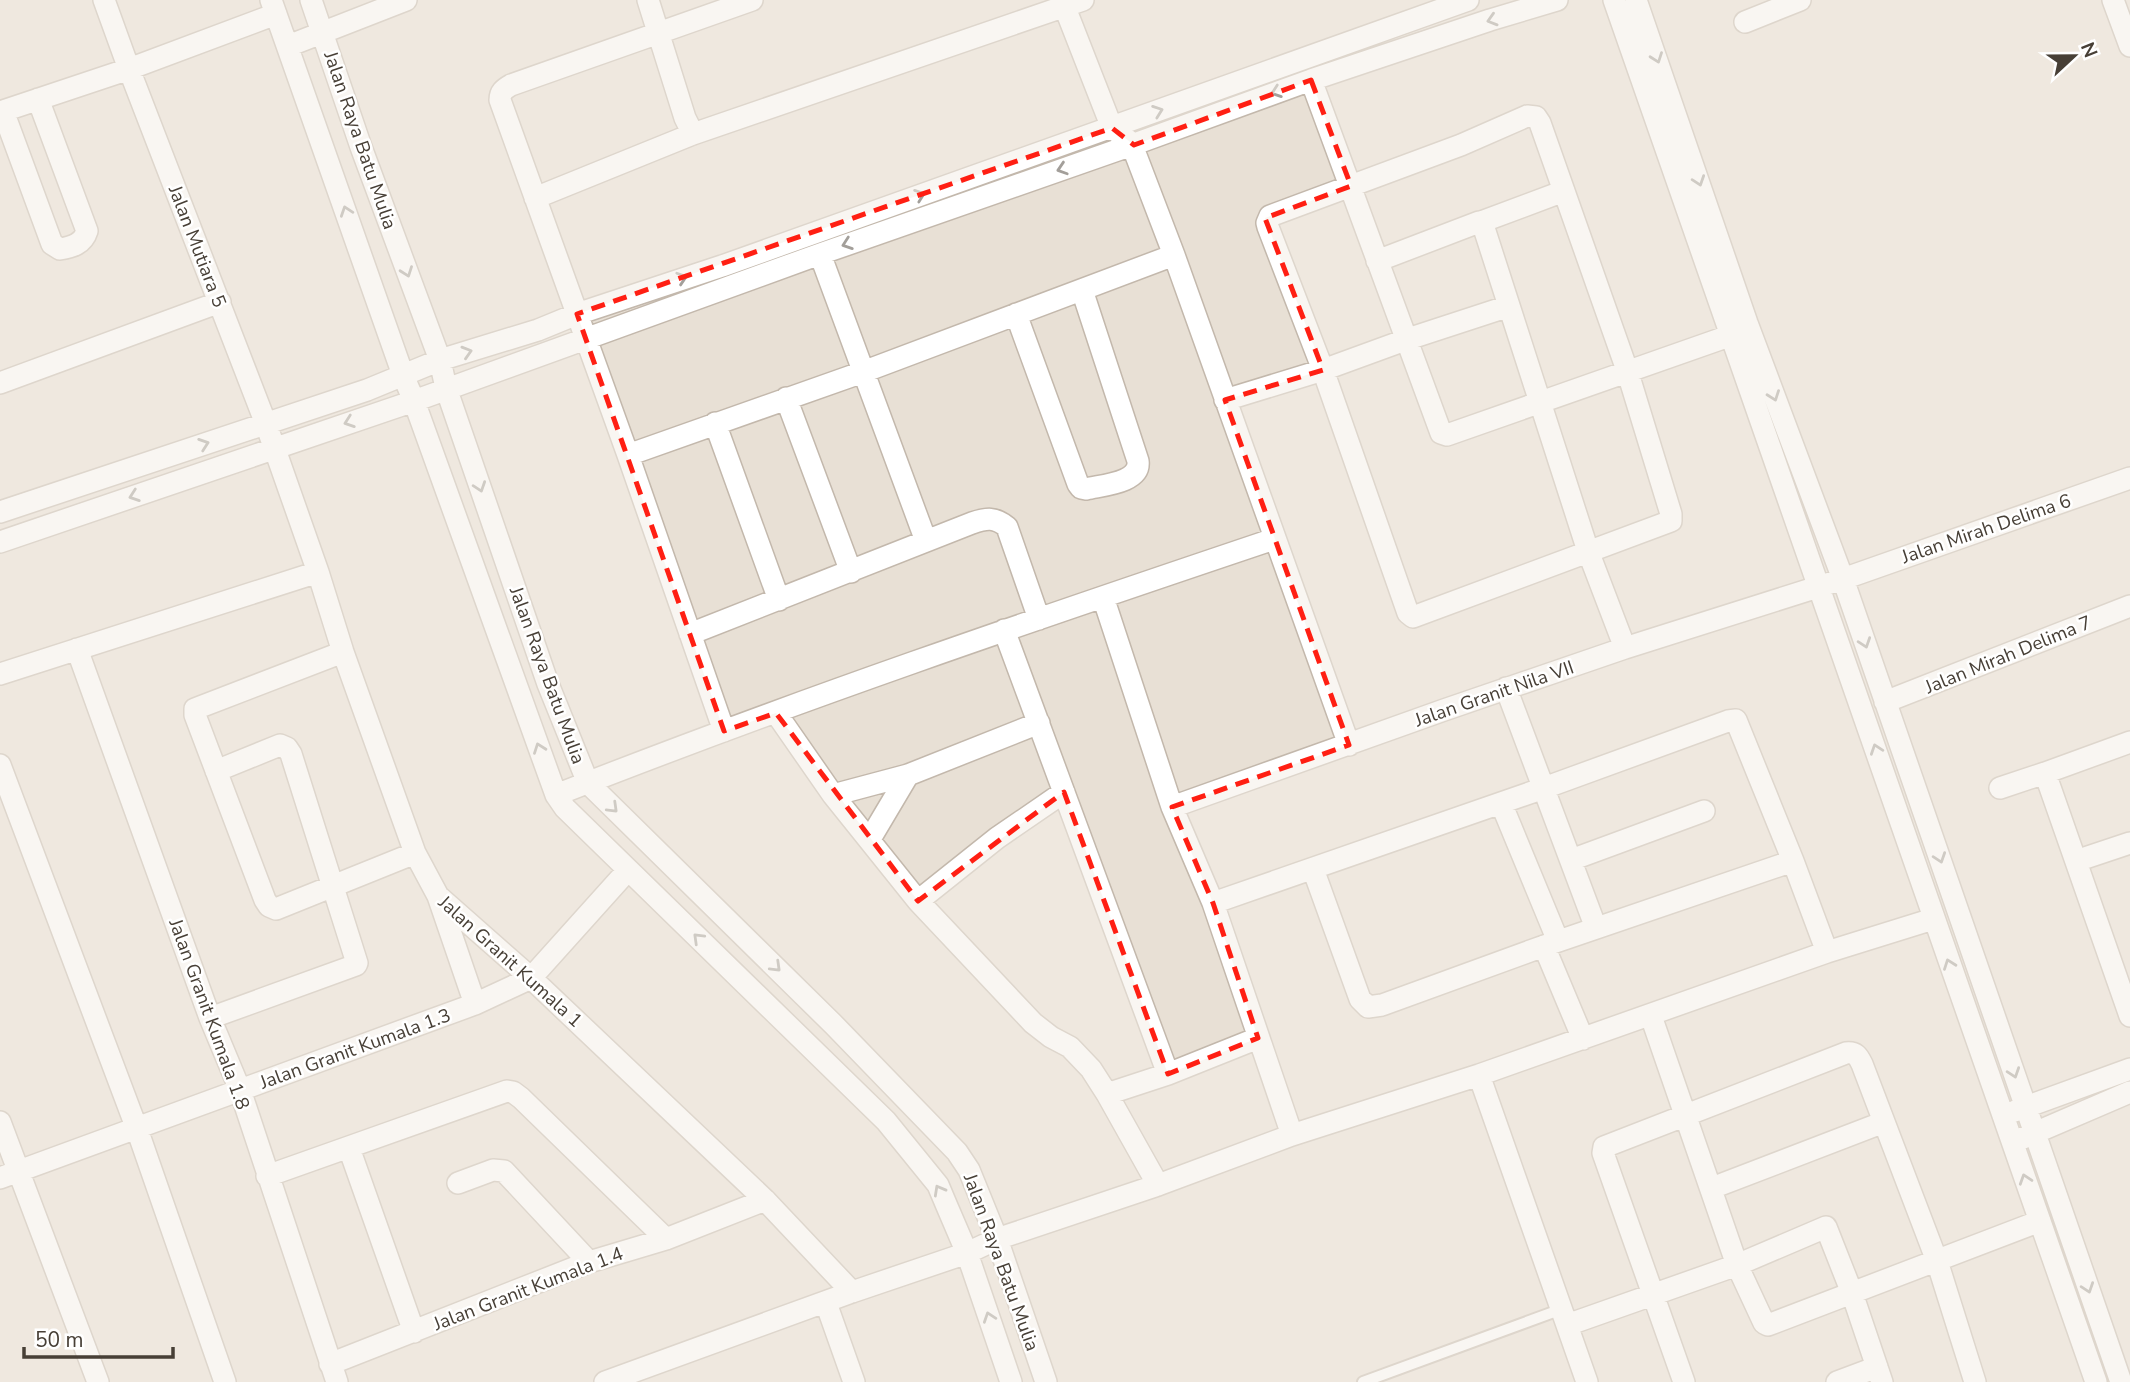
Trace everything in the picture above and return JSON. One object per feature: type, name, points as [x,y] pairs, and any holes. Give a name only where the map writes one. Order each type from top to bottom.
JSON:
[{"type":"street","name":"Jalan Mutiara 5","points":[[104,0],[266,424]]},
{"type":"street","name":"Jalan Raya Batu Mulia","points":[[311,0],[361,147],[440,360],[446,388],[548,684],[588,782],[834,1024],[957,1152],[969,1170],[997,1238],[1046,1382]]},
{"type":"street","points":[[288,46],[406,0]]},
{"type":"street","points":[[648,0],[685,118],[693,134]]},
{"type":"street","points":[[724,731],[500,100],[502,91],[511,85],[752,0]]},
{"type":"street","points":[[0,512],[367,390],[440,360],[538,330],[1468,0]]},
{"type":"street","points":[[0,542],[414,401],[1311,80],[1557,0]]},
{"type":"street","points":[[1614,0],[2096,1382]]},
{"type":"street","points":[[1636,0],[1747,323],[1843,579],[2121,1382]]},
{"type":"street","points":[[1745,22],[1799,0]]},
{"type":"street","points":[[2113,0],[2130,46]]},
{"type":"street","points":[[535,198],[693,134],[1070,2],[1112,128],[1132,145],[1174,255],[1349,745]]},
{"type":"street","points":[[38,99],[87,231],[85,237],[75,246],[60,249],[52,244],[1,111],[129,69],[273,7],[556,795],[565,808],[886,1121],[937,1185],[967,1253],[1011,1382]]},
{"type":"street","points":[[1311,80],[1408,338],[1439,431],[1444,435],[1730,336]]},
{"type":"street","points":[[1530,116],[1536,117],[1627,370],[1671,521],[1410,616],[1323,370],[1267,223],[1270,216],[1351,186],[1530,116]]},
{"type":"street","points":[[1377,261],[1564,191]]},
{"type":"street","points":[[1481,222],[1588,551],[1625,648]]},
{"type":"street","points":[[820,254],[926,541]]},
{"type":"street","points":[[628,456],[863,372],[1174,255]]},
{"type":"street","points":[[1016,314],[1078,484],[1086,489],[1120,482],[1137,471],[1139,461],[1082,290]]},
{"type":"street","points":[[0,383],[220,302]]},
{"type":"street","points":[[1225,400],[1323,370],[1408,338],[1509,306]]},
{"type":"street","points":[[786,398],[851,572]]},
{"type":"street","points":[[715,423],[779,600]]},
{"type":"street","name":"Jalan Granit Kumala 1","points":[[266,424],[415,853],[438,896],[531,978],[765,1200],[852,1292]]},
{"type":"street","name":"Jalan Mirah Delima 6","points":[[1819,585],[1843,579],[2130,478]]},
{"type":"street","points":[[690,634],[983,519],[1000,521],[1007,527],[1039,619]]},
{"type":"street","points":[[556,795],[1004,630],[1274,539]]},
{"type":"street","points":[[0,674],[318,572]]},
{"type":"street","name":"Jalan Granit Nila VII","points":[[1172,807],[1506,688],[1819,585]]},
{"type":"street","points":[[1103,597],[1172,807],[1213,903],[1292,1135]]},
{"type":"street","name":"Jalan Mirah Delima 7","points":[[1885,702],[2130,606]]},
{"type":"street","points":[[1004,630],[1168,1074]]},
{"type":"street","name":"Jalan Granit Kumala 1.8","points":[[77,649],[210,1018],[240,1090],[334,1373]]},
{"type":"street","points":[[343,652],[195,709],[195,715],[269,906],[276,909],[415,853]]},
{"type":"street","points":[[1506,688],[1596,928]]},
{"type":"street","points":[[776,713],[833,795],[918,901],[1033,1023],[1070,1047],[1091,1069],[1157,1185]]},
{"type":"street","points":[[1213,903],[1736,720],[1827,953]]},
{"type":"street","points":[[833,795],[908,775],[1038,723]]},
{"type":"street","points":[[2000,788],[2130,742]]},
{"type":"street","points":[[210,1018],[358,963],[287,748],[280,745],[216,771]]},
{"type":"street","points":[[0,765],[137,1129],[225,1382]]},
{"type":"street","points":[[2045,773],[2076,862],[2121,963],[2130,1016]]},
{"type":"street","points":[[870,839],[908,775]]},
{"type":"street","points":[[918,901],[997,838],[1064,793]]},
{"type":"street","points":[[1501,803],[1583,1039]]},
{"type":"street","points":[[1571,860],[1704,811]]},
{"type":"street","points":[[2076,862],[2130,844]]},
{"type":"street","points":[[1313,869],[1360,999],[1368,1007],[1382,1005],[1551,943],[1793,861]]},
{"type":"street","points":[[531,978],[628,870]]},
{"type":"street","points":[[438,896],[475,1004]]},
{"type":"street","points":[[604,1382],[967,1253],[997,1238],[1157,1185],[1292,1135],[1479,1075],[1827,953],[1933,919]]},
{"type":"street","name":"Jalan Granit Kumala 1.3","points":[[9,1175],[475,1004],[531,978]]},
{"type":"street","points":[[1651,1016],[1737,1265],[1761,1318],[1768,1325],[2039,1221]]},
{"type":"street","points":[[1107,1094],[1168,1074],[1258,1038]]},
{"type":"street","points":[[1684,1382],[1603,1151],[1606,1146],[1846,1053],[1857,1055],[1862,1064],[1937,1261],[1976,1382]]},
{"type":"street","points":[[2003,1116],[2130,1069]]},
{"type":"street","points":[[1479,1075],[1587,1382]]},
{"type":"street","points":[[267,1176],[498,1093],[513,1092],[666,1239]]},
{"type":"street","points":[[2013,1142],[2130,1092]]},
{"type":"street","points":[[0,1122],[9,1175],[98,1382]]},
{"type":"street","points":[[1712,1188],[1884,1122]]},
{"type":"street","points":[[349,1148],[414,1332]]},
{"type":"street","points":[[458,1183],[493,1170],[504,1171],[589,1262]]},
{"type":"street","name":"Jalan Granit Kumala 1.4","points":[[334,1373],[414,1332],[589,1262],[666,1239],[765,1200]]},
{"type":"street","points":[[1565,1317],[1654,1296],[1737,1265],[1826,1227],[1880,1374],[1837,1382]]},
{"type":"street","points":[[825,1303],[854,1382]]},
{"type":"lane","points":[[1363,1382],[1565,1317]]},
{"type":"highlighted area","points":[[1311,80],[1351,186],[1265,218],[1323,370],[1225,400],[1349,745],[1172,807],[1213,903],[1258,1038],[1168,1074],[1064,792],[918,901],[776,713],[724,731],[577,314],[1112,128],[1134,145]]},
{"type":"shaded area","points":[[0,0],[2130,0],[2130,1382],[0,1382]]}]
